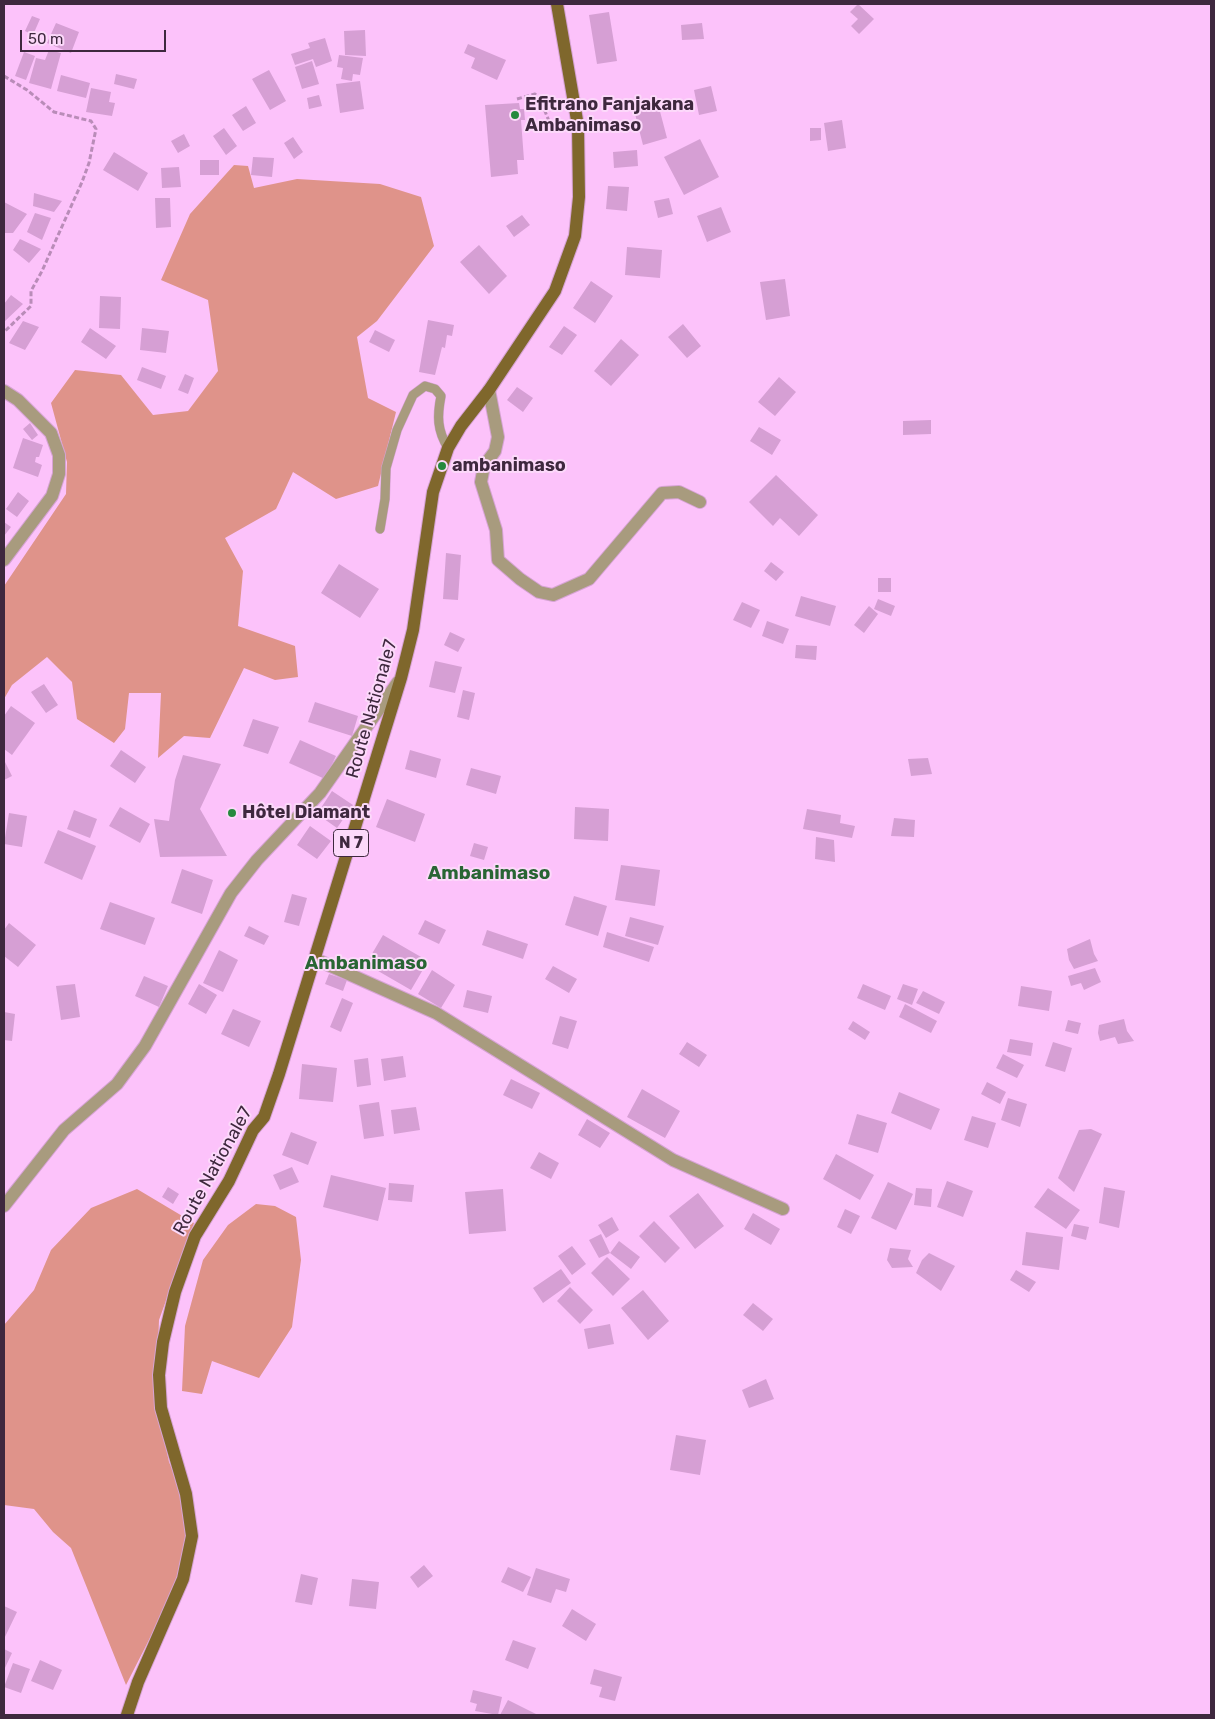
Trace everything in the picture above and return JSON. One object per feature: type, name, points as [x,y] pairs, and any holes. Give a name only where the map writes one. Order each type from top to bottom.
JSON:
[{"type":"main road","name":"Route Nationale7","points":[[127,1715],[138,1682],[183,1579],[192,1536],[186,1494],[161,1408],[160,1375],[165,1334],[176,1292],[195,1236],[229,1181],[253,1130],[264,1118],[401,678],[413,630],[433,492],[448,448],[461,426],[490,390],[555,292],[575,236],[579,197],[578,126],[557,4]]},
{"type":"street","points":[[490,390],[498,437],[495,451],[484,466],[481,482],[496,530],[498,560],[539,592],[553,595],[589,579],[662,493],[679,492],[700,502]]},
{"type":"street","points":[[4,392],[18,400],[51,433],[59,455],[58,474],[52,496],[4,560]]},
{"type":"street","points":[[4,1206],[64,1130],[117,1084],[145,1046],[231,893],[257,860],[320,794],[401,678]]},
{"type":"street","points":[[315,958],[436,1013],[672,1160],[783,1209]]},
{"type":"lane","points":[[380,529],[385,499],[386,468],[397,430],[413,395],[425,386],[435,389],[441,396],[438,411],[440,435],[448,448]]},
{"type":"path","points":[[4,76],[27,90],[54,112],[91,121],[96,129],[89,163],[82,182],[31,291],[31,306],[4,332]]},
{"type":"path","points":[[517,99],[536,94],[551,126],[558,126]]},
{"type":"shaded area","points":[[234,165],[248,166],[254,188],[297,179],[380,184],[421,197],[434,246],[377,321],[357,337],[368,398],[396,412],[378,486],[336,499],[293,472],[276,509],[225,538],[243,571],[238,626],[295,646],[298,677],[275,680],[244,668],[210,738],[184,736],[158,758],[161,693],[129,693],[125,729],[114,743],[77,719],[72,682],[47,657],[12,685],[4,699],[4,586],[66,494],[67,462],[51,403],[75,370],[121,375],[153,415],[188,411],[218,371],[208,300],[161,280],[190,214]]},
{"type":"shaded area","points":[[137,1189],[194,1223],[159,1320],[156,1400],[169,1462],[187,1502],[188,1551],[176,1587],[126,1685],[71,1548],[53,1532],[34,1509],[4,1505],[4,1325],[34,1290],[51,1250],[91,1208]]},
{"type":"shaded area","points":[[256,1204],[275,1206],[296,1217],[301,1260],[292,1327],[259,1378],[212,1361],[202,1394],[182,1391],[185,1326],[203,1260],[228,1225]]},
{"type":"building","points":[[858,4],[874,19],[859,34],[851,26],[858,19],[850,12]]},
{"type":"building","points":[[609,12],[617,61],[597,64],[589,15]]},
{"type":"building","points":[[32,16],[40,19],[33,35],[25,31]]},
{"type":"building","points":[[56,23],[79,32],[71,53],[47,43]]},
{"type":"building","points":[[702,23],[704,39],[682,40],[681,25]]},
{"type":"building","points":[[365,30],[366,56],[345,55],[344,31]]},
{"type":"building","points":[[325,38],[332,61],[316,67],[313,59],[295,65],[291,54],[310,48],[308,43]]},
{"type":"building","points":[[468,44],[506,60],[497,80],[471,68],[475,58],[464,53]]},
{"type":"building","points":[[49,50],[61,53],[51,89],[29,83],[36,58],[45,60]]},
{"type":"building","points":[[24,52],[35,56],[26,80],[15,76]]},
{"type":"building","points":[[339,55],[363,58],[360,75],[353,74],[352,81],[341,79],[343,68],[337,67]]},
{"type":"building","points":[[312,61],[319,84],[302,89],[295,67]]},
{"type":"building","points":[[269,70],[286,101],[270,110],[252,79]]},
{"type":"building","points":[[116,74],[137,79],[134,89],[114,84]]},
{"type":"building","points":[[61,75],[90,83],[86,98],[57,91]]},
{"type":"building","points":[[360,81],[364,109],[340,113],[336,84]]},
{"type":"building","points":[[711,86],[717,111],[699,115],[694,90]]},
{"type":"building","points":[[91,88],[111,92],[109,102],[115,103],[112,116],[86,112]]},
{"type":"building","points":[[319,95],[322,106],[309,109],[307,98]]},
{"type":"building","points":[[657,100],[667,138],[643,145],[633,106]]},
{"type":"building","points":[[519,103],[520,109],[524,109],[525,120],[521,120],[524,160],[517,160],[518,174],[491,177],[485,105]]},
{"type":"building","points":[[246,106],[256,123],[243,131],[232,115]]},
{"type":"building","points":[[842,120],[846,148],[828,151],[824,123]]},
{"type":"building","points":[[224,128],[237,146],[226,155],[213,136]]},
{"type":"building","points":[[810,128],[821,128],[821,140],[810,141]]},
{"type":"building","points":[[184,134],[190,146],[178,153],[171,141]]},
{"type":"building","points":[[293,137],[303,152],[294,159],[284,143]]},
{"type":"building","points":[[700,139],[719,177],[684,195],[664,157]]},
{"type":"building","points":[[637,150],[638,166],[614,168],[613,152]]},
{"type":"building","points":[[114,152],[148,173],[138,191],[103,170]]},
{"type":"building","points":[[253,157],[274,158],[272,177],[251,175]]},
{"type":"building","points":[[200,160],[219,160],[219,175],[200,175]]},
{"type":"building","points":[[179,167],[181,187],[162,188],[161,168]]},
{"type":"building","points":[[608,186],[629,187],[627,211],[606,209]]},
{"type":"building","points":[[34,193],[62,201],[54,212],[33,206]]},
{"type":"building","points":[[155,198],[170,198],[171,227],[156,228]]},
{"type":"building","points":[[669,198],[673,214],[658,218],[654,201]]},
{"type":"building","points":[[4,202],[27,214],[13,233],[4,233]]},
{"type":"building","points":[[721,207],[731,232],[707,242],[697,216]]},
{"type":"building","points":[[35,213],[51,218],[42,240],[27,232]]},
{"type":"building","points":[[522,215],[530,225],[514,237],[506,226]]},
{"type":"building","points":[[20,239],[41,249],[29,263],[13,250]]},
{"type":"building","points":[[479,245],[507,276],[489,294],[460,262]]},
{"type":"building","points":[[627,247],[662,250],[660,278],[625,275]]},
{"type":"building","points":[[785,279],[790,316],[766,320],[760,282]]},
{"type":"building","points":[[591,281],[613,296],[595,323],[573,308]]},
{"type":"building","points":[[11,295],[23,304],[4,322],[4,304]]},
{"type":"building","points":[[100,296],[121,297],[120,329],[99,328]]},
{"type":"building","points":[[428,320],[454,325],[452,336],[447,335],[445,348],[442,347],[435,375],[419,372]]},
{"type":"building","points":[[23,321],[39,327],[25,350],[9,343]]},
{"type":"building","points":[[683,324],[701,346],[687,358],[668,337]]},
{"type":"building","points":[[564,326],[577,335],[562,355],[549,347]]},
{"type":"building","points":[[90,328],[116,346],[106,359],[81,342]]},
{"type":"building","points":[[142,328],[169,331],[166,353],[140,350]]},
{"type":"building","points":[[375,330],[395,340],[389,352],[369,342]]},
{"type":"building","points":[[621,339],[639,355],[611,386],[594,371]]},
{"type":"building","points":[[142,367],[166,376],[161,389],[137,380]]},
{"type":"building","points":[[185,374],[194,378],[188,394],[178,390]]},
{"type":"building","points":[[779,377],[796,392],[775,416],[758,402]]},
{"type":"building","points":[[517,387],[533,398],[523,412],[507,400]]},
{"type":"building","points":[[931,420],[931,434],[903,435],[903,421]]},
{"type":"building","points":[[30,423],[38,435],[32,440],[23,429]]},
{"type":"building","points":[[759,427],[781,440],[772,455],[750,441]]},
{"type":"building","points":[[23,438],[43,445],[35,462],[42,465],[38,477],[13,468]]},
{"type":"building","points":[[776,475],[818,515],[799,536],[780,518],[773,526],[749,502]]},
{"type":"building","points":[[18,492],[29,501],[17,517],[6,509]]},
{"type":"building","points":[[4,522],[11,527],[4,536]]},
{"type":"building","points":[[446,553],[461,555],[458,600],[443,599]]},
{"type":"building","points":[[771,562],[784,572],[776,581],[764,571]]},
{"type":"building","points":[[339,564],[379,589],[360,618],[321,593]]},
{"type":"building","points":[[878,578],[891,578],[891,592],[878,592]]},
{"type":"building","points":[[801,596],[836,606],[830,626],[795,616]]},
{"type":"building","points":[[878,599],[895,606],[891,616],[874,609]]},
{"type":"building","points":[[742,602],[760,610],[751,628],[733,620]]},
{"type":"building","points":[[869,606],[878,614],[864,633],[854,625]]},
{"type":"building","points":[[767,621],[789,629],[783,644],[762,636]]},
{"type":"building","points":[[450,632],[465,639],[458,652],[444,645]]},
{"type":"building","points":[[796,645],[817,646],[816,660],[795,658]]},
{"type":"building","points":[[435,661],[462,667],[455,693],[429,687]]},
{"type":"building","points":[[44,684],[58,705],[46,713],[31,692]]},
{"type":"building","points":[[463,690],[475,693],[469,720],[457,717]]},
{"type":"building","points":[[315,702],[358,716],[352,736],[308,722]]},
{"type":"building","points":[[11,706],[35,723],[12,755],[4,749],[4,716]]},
{"type":"building","points":[[253,719],[279,727],[268,754],[243,746]]},
{"type":"building","points":[[300,740],[336,756],[325,779],[289,763]]},
{"type":"building","points":[[121,750],[146,767],[135,783],[110,766]]},
{"type":"building","points":[[410,750],[441,759],[436,778],[405,769]]},
{"type":"building","points":[[183,755],[221,764],[200,809],[227,856],[160,857],[154,819],[169,821],[175,780]]},
{"type":"building","points":[[928,758],[932,774],[911,776],[908,759]]},
{"type":"building","points":[[4,760],[12,776],[4,780]]},
{"type":"building","points":[[471,768],[501,776],[496,794],[466,785]]},
{"type":"building","points":[[332,791],[353,805],[337,828],[317,814]]},
{"type":"building","points":[[387,799],[425,814],[415,842],[376,827]]},
{"type":"building","points":[[120,807],[150,824],[140,843],[109,826]]},
{"type":"building","points":[[575,807],[609,809],[608,841],[574,839]]},
{"type":"building","points":[[807,809],[841,815],[840,823],[855,826],[852,838],[803,829]]},
{"type":"building","points":[[74,810],[97,819],[90,838],[67,829]]},
{"type":"building","points":[[9,813],[27,816],[22,847],[4,844]]},
{"type":"building","points":[[894,818],[915,820],[914,837],[891,836]]},
{"type":"building","points":[[310,826],[331,841],[317,859],[297,845]]},
{"type":"building","points":[[58,830],[96,846],[82,880],[44,863]]},
{"type":"building","points":[[816,837],[834,840],[835,862],[815,859]]},
{"type":"building","points":[[474,843],[488,847],[484,860],[470,856]]},
{"type":"building","points":[[621,865],[660,870],[655,906],[615,900]]},
{"type":"building","points":[[182,869],[213,880],[202,914],[171,903]]},
{"type":"building","points":[[292,894],[307,898],[299,926],[284,922]]},
{"type":"building","points":[[574,896],[607,906],[598,936],[565,925]]},
{"type":"building","points":[[110,902],[155,918],[145,945],[100,929]]},
{"type":"building","points":[[630,917],[664,926],[658,945],[625,936]]},
{"type":"building","points":[[425,920],[446,930],[439,944],[418,934]]},
{"type":"building","points":[[9,923],[36,945],[18,967],[4,956],[4,930]]},
{"type":"building","points":[[249,926],[269,936],[264,945],[244,936]]},
{"type":"building","points":[[487,930],[528,944],[523,959],[482,945]]},
{"type":"building","points":[[607,932],[654,947],[649,962],[603,947]]},
{"type":"building","points":[[383,935],[428,961],[411,990],[366,964]]},
{"type":"building","points":[[1090,939],[1098,961],[1074,969],[1069,960],[1067,949]]},
{"type":"building","points":[[219,950],[238,960],[223,992],[203,983]]},
{"type":"building","points":[[553,966],[577,979],[569,993],[545,979]]},
{"type":"building","points":[[1095,968],[1101,982],[1084,990],[1081,983],[1071,986],[1068,976]]},
{"type":"building","points":[[432,970],[455,985],[441,1008],[418,994]]},
{"type":"building","points":[[329,974],[347,980],[343,991],[325,984]]},
{"type":"building","points":[[144,976],[168,986],[159,1007],[135,996]]},
{"type":"building","points":[[75,984],[80,1017],[61,1020],[56,986]]},
{"type":"building","points":[[199,984],[217,995],[206,1014],[188,1004]]},
{"type":"building","points":[[863,984],[891,996],[885,1010],[857,998]]},
{"type":"building","points":[[903,984],[918,989],[912,1005],[897,999]]},
{"type":"building","points":[[1021,986],[1052,991],[1049,1011],[1018,1006]]},
{"type":"building","points":[[467,990],[492,996],[488,1013],[463,1007]]},
{"type":"building","points":[[923,991],[945,1002],[939,1014],[916,1003]]},
{"type":"building","points":[[342,998],[353,1003],[341,1032],[330,1027]]},
{"type":"building","points":[[905,1004],[937,1021],[931,1033],[899,1017]]},
{"type":"building","points":[[233,1009],[261,1021],[249,1047],[221,1034]]},
{"type":"building","points":[[4,1012],[15,1014],[12,1041],[4,1040]]},
{"type":"building","points":[[560,1016],[577,1021],[568,1049],[552,1044]]},
{"type":"building","points":[[1124,1019],[1127,1031],[1134,1041],[1118,1044],[1115,1037],[1100,1041],[1099,1025]]},
{"type":"building","points":[[1068,1020],[1081,1023],[1078,1034],[1065,1031]]},
{"type":"building","points":[[853,1021],[870,1032],[865,1040],[848,1029]]},
{"type":"building","points":[[1010,1039],[1033,1043],[1031,1056],[1007,1052]]},
{"type":"building","points":[[687,1042],[707,1055],[699,1067],[679,1054]]},
{"type":"building","points":[[1053,1042],[1072,1048],[1065,1072],[1045,1066]]},
{"type":"building","points":[[1003,1054],[1024,1065],[1017,1078],[996,1068]]},
{"type":"building","points":[[403,1056],[406,1077],[384,1081],[381,1059]]},
{"type":"building","points":[[368,1058],[371,1085],[357,1087],[354,1060]]},
{"type":"building","points":[[302,1064],[337,1068],[333,1102],[299,1099]]},
{"type":"building","points":[[511,1079],[540,1093],[532,1109],[503,1095]]},
{"type":"building","points":[[987,1082],[1006,1092],[1000,1104],[981,1094]]},
{"type":"building","points":[[642,1089],[680,1111],[665,1138],[627,1117]]},
{"type":"building","points":[[899,1092],[940,1109],[931,1130],[891,1113]]},
{"type":"building","points":[[1008,1098],[1027,1104],[1020,1127],[1001,1120]]},
{"type":"building","points":[[379,1102],[384,1136],[364,1139],[359,1105]]},
{"type":"building","points":[[416,1107],[420,1130],[394,1134],[391,1110]]},
{"type":"building","points":[[857,1114],[887,1123],[878,1153],[848,1144]]},
{"type":"building","points":[[972,1116],[996,1123],[988,1148],[964,1140]]},
{"type":"building","points":[[587,1119],[610,1133],[600,1148],[578,1135]]},
{"type":"building","points":[[1091,1129],[1102,1134],[1074,1192],[1058,1178],[1079,1130]]},
{"type":"building","points":[[291,1132],[317,1142],[308,1165],[282,1155]]},
{"type":"building","points":[[539,1152],[559,1163],[551,1179],[530,1168]]},
{"type":"building","points":[[836,1154],[874,1175],[860,1200],[823,1179]]},
{"type":"building","points":[[292,1167],[299,1182],[280,1190],[273,1175]]},
{"type":"building","points":[[331,1175],[386,1188],[378,1221],[323,1207]]},
{"type":"building","points":[[947,1181],[973,1191],[963,1217],[937,1207]]},
{"type":"building","points":[[888,1182],[913,1194],[896,1230],[871,1218]]},
{"type":"building","points":[[389,1183],[414,1185],[412,1202],[388,1200]]},
{"type":"building","points":[[168,1187],[179,1194],[173,1204],[162,1197]]},
{"type":"building","points":[[1104,1187],[1125,1191],[1119,1228],[1099,1223]]},
{"type":"building","points":[[916,1188],[932,1189],[931,1207],[914,1205]]},
{"type":"building","points":[[1048,1188],[1080,1210],[1066,1229],[1034,1207]]},
{"type":"building","points":[[503,1189],[506,1231],[469,1234],[465,1192]]},
{"type":"building","points":[[698,1193],[724,1226],[695,1249],[669,1216]]},
{"type":"building","points":[[845,1209],[860,1216],[851,1234],[837,1227]]},
{"type":"building","points":[[753,1213],[780,1229],[771,1245],[744,1229]]},
{"type":"building","points":[[612,1217],[619,1230],[606,1238],[598,1225]]},
{"type":"building","points":[[654,1221],[680,1248],[665,1263],[639,1236]]},
{"type":"building","points":[[1074,1224],[1089,1227],[1086,1240],[1071,1236]]},
{"type":"building","points":[[1026,1232],[1063,1237],[1059,1270],[1022,1265]]},
{"type":"building","points":[[601,1234],[610,1253],[599,1258],[589,1240]]},
{"type":"building","points":[[619,1241],[640,1257],[631,1269],[610,1253]]},
{"type":"building","points":[[572,1246],[586,1264],[572,1275],[558,1256]]},
{"type":"building","points":[[890,1248],[911,1250],[908,1259],[913,1267],[892,1268],[887,1260]]},
{"type":"building","points":[[929,1253],[955,1266],[941,1291],[916,1273],[922,1260]]},
{"type":"building","points":[[607,1257],[630,1279],[613,1296],[591,1273]]},
{"type":"building","points":[[561,1269],[571,1283],[543,1303],[533,1288]]},
{"type":"building","points":[[1016,1270],[1036,1282],[1029,1292],[1010,1280]]},
{"type":"building","points":[[570,1287],[593,1310],[580,1324],[557,1301]]},
{"type":"building","points":[[643,1290],[669,1321],[648,1340],[621,1308]]},
{"type":"building","points":[[753,1303],[773,1319],[763,1331],[743,1315]]},
{"type":"building","points":[[610,1324],[614,1344],[588,1349],[584,1329]]},
{"type":"building","points":[[766,1379],[774,1399],[749,1408],[742,1390]]},
{"type":"building","points":[[676,1435],[706,1440],[700,1475],[670,1470]]},
{"type":"building","points":[[424,1565],[433,1576],[418,1588],[410,1577]]},
{"type":"building","points":[[508,1567],[531,1577],[523,1592],[501,1582]]},
{"type":"building","points":[[536,1568],[570,1579],[566,1592],[556,1589],[551,1603],[527,1595]]},
{"type":"building","points":[[301,1574],[318,1578],[312,1605],[295,1602]]},
{"type":"building","points":[[352,1579],[379,1582],[376,1609],[349,1606]]},
{"type":"building","points":[[4,1606],[17,1612],[4,1639]]},
{"type":"building","points":[[572,1609],[596,1624],[586,1641],[562,1626]]},
{"type":"building","points":[[513,1640],[536,1648],[528,1669],[505,1660]]},
{"type":"building","points":[[4,1649],[12,1653],[4,1670]]},
{"type":"building","points":[[40,1660],[62,1670],[53,1690],[31,1681]]},
{"type":"building","points":[[13,1663],[30,1669],[21,1693],[4,1687]]},
{"type":"building","points":[[594,1669],[622,1677],[615,1701],[599,1697],[602,1687],[590,1684]]},
{"type":"building","points":[[473,1690],[502,1697],[498,1715],[475,1711],[477,1704],[470,1702]]},
{"type":"building","points":[[508,1700],[538,1715],[500,1715]]},
{"type":"place","name":"Efitrano Fanjakana Ambanimaso","points":[[515,115]]},
{"type":"place","name":"ambanimaso","points":[[442,466]]},
{"type":"place","name":"Hôtel Diamant","points":[[232,813]]},
{"type":"district","name":"Ambanimaso","points":[[489,874]]},
{"type":"district","name":"Ambanimaso","points":[[366,964]]}]
